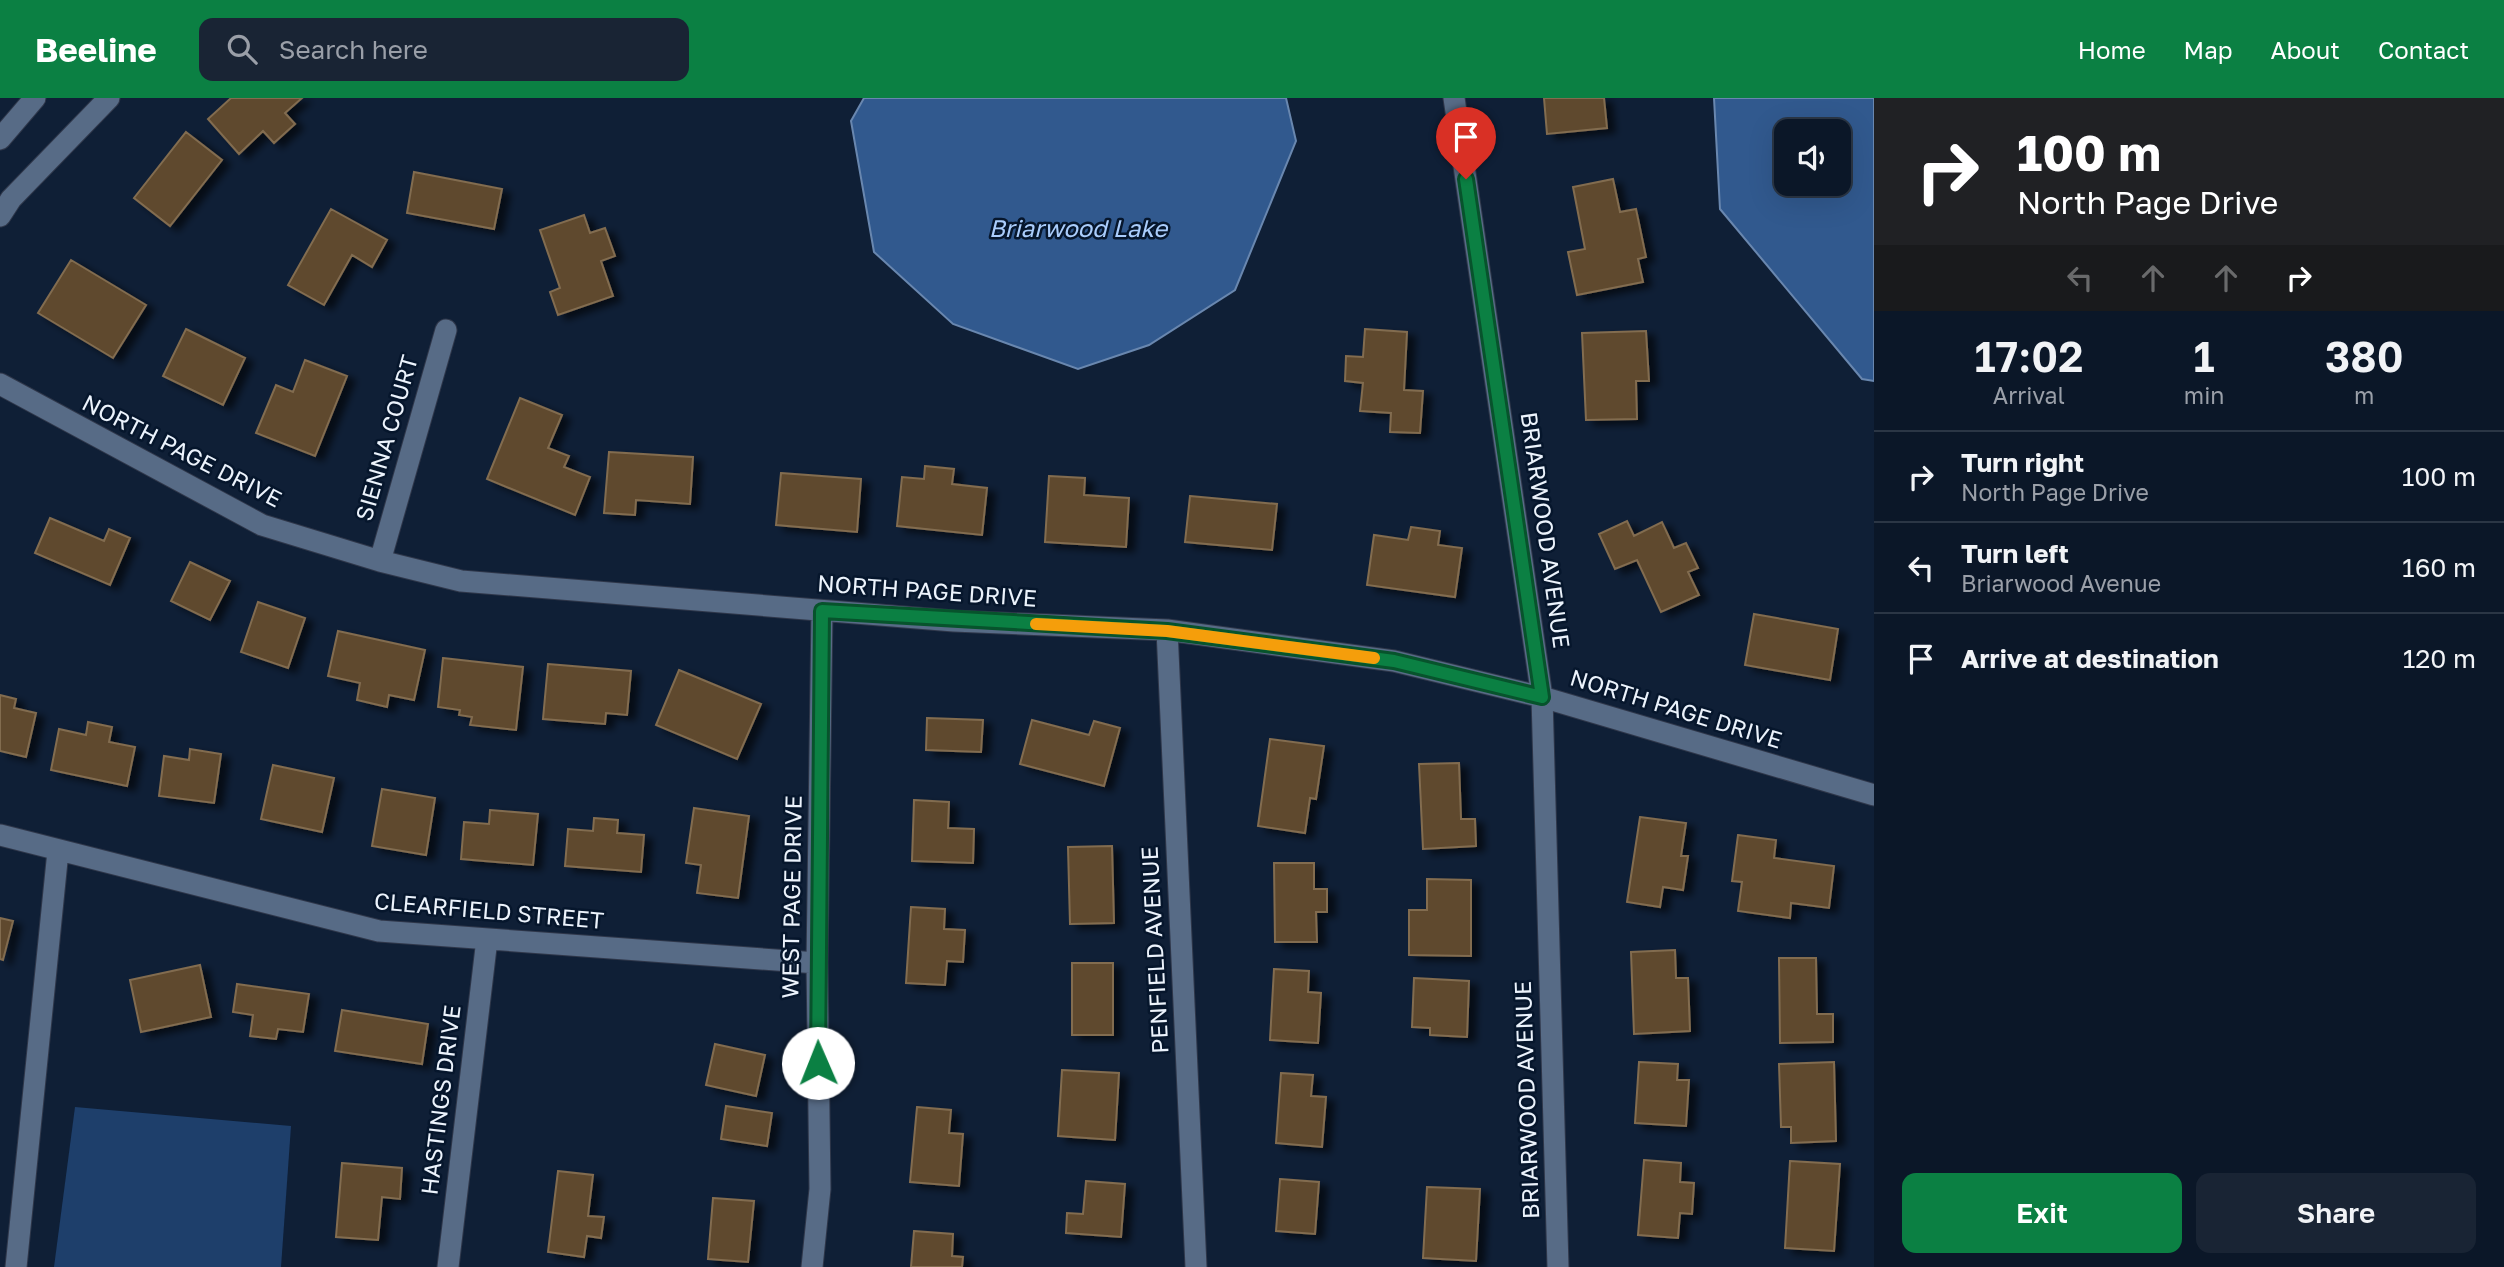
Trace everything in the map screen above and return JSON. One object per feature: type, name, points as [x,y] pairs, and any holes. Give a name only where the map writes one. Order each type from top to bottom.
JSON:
[{"type":"street","points":[[0,139],[36,98]]},
{"type":"street","points":[[0,216],[10,199],[109,98]]},
{"type":"street","name":"BRIARWOOD AVENUE","points":[[1454,98],[1542,697],[1558,1267]]},
{"type":"street","name":"SIENNA COURT","points":[[380,561],[446,330]]},
{"type":"street","name":"NORTH PAGE DRIVE","points":[[0,384],[262,525],[380,561],[461,581],[822,611],[1167,631],[1394,661],[1542,697],[1874,795]]},
{"type":"street","name":"WEST PAGE DRIVE","points":[[812,1267],[820,1188],[817,963],[822,611]]},
{"type":"street","name":"PENFIELD AVENUE","points":[[1167,631],[1196,1267]]},
{"type":"street","name":"CLEARFIELD STREET","points":[[0,835],[379,931],[817,963]]},
{"type":"street","points":[[16,1267],[58,851]]},
{"type":"street","name":"HASTINGS DRIVE","points":[[448,1267],[487,939]]},
{"type":"shaded area","points":[[75,1107],[291,1126],[281,1267],[54,1267]]},
{"type":"water","name":"Briarwood Lake","points":[[864,98],[1286,98],[1296,141],[1235,290],[1149,345],[1078,369],[953,324],[874,252],[851,121]]},
{"type":"water","points":[[1714,98],[1874,98],[1874,381],[1862,379],[1720,209]]},
{"type":"building","points":[[231,98],[302,98],[285,113],[295,124],[274,143],[263,131],[239,154],[208,119]]},
{"type":"building","points":[[1544,98],[1604,98],[1607,128],[1547,134]]},
{"type":"building","points":[[186,132],[222,160],[170,226],[134,198]]},
{"type":"building","points":[[414,172],[502,189],[494,229],[407,213]]},
{"type":"building","points":[[1613,179],[1620,212],[1636,209],[1646,257],[1638,259],[1643,282],[1577,295],[1568,252],[1585,249],[1573,187]]},
{"type":"building","points":[[331,209],[387,240],[372,267],[352,255],[324,305],[288,285]]},
{"type":"building","points":[[584,215],[590,233],[605,228],[615,256],[601,261],[613,296],[558,315],[550,292],[560,288],[540,230]]},
{"type":"building","points":[[71,260],[146,305],[113,358],[38,313]]},
{"type":"building","points":[[186,329],[245,358],[223,405],[163,376]]},
{"type":"building","points":[[1365,329],[1407,332],[1404,390],[1423,391],[1420,433],[1390,432],[1391,413],[1360,411],[1363,383],[1345,381],[1346,356],[1363,357]]},
{"type":"building","points":[[1646,331],[1649,381],[1636,381],[1637,419],[1586,420],[1582,333]]},
{"type":"building","points":[[305,360],[347,376],[315,456],[256,433],[276,385],[293,392]]},
{"type":"building","points":[[520,398],[562,415],[548,448],[569,456],[564,467],[590,477],[575,515],[487,479]]},
{"type":"building","points":[[609,452],[693,457],[690,504],[636,500],[635,515],[604,513]]},
{"type":"building","points":[[925,466],[954,469],[952,484],[987,488],[982,535],[897,526],[902,477],[924,479]]},
{"type":"building","points":[[781,473],[861,479],[857,532],[776,525]]},
{"type":"building","points":[[1049,476],[1085,478],[1084,495],[1129,498],[1126,547],[1045,542]]},
{"type":"building","points":[[1190,496],[1277,504],[1272,550],[1185,542]]},
{"type":"building","points":[[50,518],[104,541],[109,529],[130,538],[110,585],[35,553]]},
{"type":"building","points":[[1627,521],[1634,536],[1662,522],[1674,548],[1686,543],[1698,568],[1688,572],[1699,595],[1661,612],[1637,560],[1615,569],[1599,534]]},
{"type":"building","points":[[1411,527],[1440,531],[1438,545],[1462,548],[1455,597],[1367,585],[1374,535],[1408,540]]},
{"type":"building","points":[[190,562],[230,581],[210,620],[171,601]]},
{"type":"building","points":[[258,602],[305,618],[288,668],[241,652]]},
{"type":"building","points":[[1754,614],[1838,629],[1830,680],[1745,665]]},
{"type":"building","points":[[338,631],[425,650],[414,700],[389,695],[387,707],[357,700],[360,683],[328,676]]},
{"type":"building","points":[[443,658],[523,667],[516,730],[470,725],[472,717],[459,715],[460,710],[438,707]]},
{"type":"building","points":[[548,664],[631,671],[627,715],[606,713],[605,724],[543,719]]},
{"type":"building","points":[[679,670],[761,704],[737,759],[656,725]]},
{"type":"building","points":[[0,695],[16,699],[14,708],[36,713],[26,757],[0,751]]},
{"type":"building","points":[[927,718],[983,720],[981,752],[926,750]]},
{"type":"building","points":[[1032,720],[1089,735],[1094,721],[1120,728],[1104,786],[1020,764]]},
{"type":"building","points":[[88,722],[112,727],[109,742],[135,747],[127,786],[51,770],[59,729],[86,735]]},
{"type":"building","points":[[1270,739],[1324,746],[1316,799],[1310,798],[1305,833],[1258,826]]},
{"type":"building","points":[[190,749],[221,754],[214,803],[159,796],[164,756],[189,760]]},
{"type":"building","points":[[1459,763],[1461,819],[1475,819],[1476,846],[1423,849],[1419,764]]},
{"type":"building","points":[[273,765],[334,778],[322,832],[261,819]]},
{"type":"building","points":[[382,789],[435,798],[426,855],[372,846]]},
{"type":"building","points":[[914,800],[949,802],[948,828],[974,829],[973,863],[912,861]]},
{"type":"building","points":[[694,808],[749,816],[738,898],[697,893],[701,865],[686,863]]},
{"type":"building","points":[[490,810],[538,814],[533,865],[461,859],[464,822],[489,824]]},
{"type":"building","points":[[1640,817],[1686,823],[1681,856],[1688,856],[1683,890],[1663,887],[1660,907],[1627,902]]},
{"type":"building","points":[[594,818],[618,820],[617,833],[644,835],[641,872],[565,866],[568,829],[593,831]]},
{"type":"building","points":[[1738,835],[1776,840],[1774,858],[1834,866],[1829,908],[1791,903],[1790,918],[1738,911],[1742,882],[1732,881]]},
{"type":"building","points":[[1112,846],[1114,923],[1070,924],[1068,847]]},
{"type":"building","points":[[1274,863],[1314,863],[1314,889],[1327,889],[1327,912],[1316,912],[1317,942],[1275,942]]},
{"type":"building","points":[[1427,879],[1471,880],[1471,956],[1409,955],[1409,910],[1427,910]]},
{"type":"building","points":[[911,907],[945,909],[944,929],[965,930],[963,962],[947,961],[945,985],[906,983]]},
{"type":"building","points":[[0,918],[13,921],[3,960],[0,959]]},
{"type":"building","points":[[1675,950],[1676,978],[1688,978],[1690,1031],[1634,1034],[1631,952]]},
{"type":"building","points":[[1779,958],[1816,958],[1817,1014],[1833,1014],[1833,1042],[1780,1043]]},
{"type":"building","points":[[1072,963],[1113,963],[1113,1035],[1072,1035]]},
{"type":"building","points":[[200,965],[211,1017],[141,1032],[130,980]]},
{"type":"building","points":[[1274,969],[1309,971],[1308,992],[1321,993],[1318,1043],[1270,1040]]},
{"type":"building","points":[[1414,978],[1469,981],[1467,1037],[1430,1035],[1430,1028],[1412,1027]]},
{"type":"building","points":[[237,984],[309,994],[303,1032],[278,1029],[276,1039],[250,1036],[253,1015],[233,1012]]},
{"type":"building","points":[[342,1010],[428,1024],[422,1064],[335,1051]]},
{"type":"building","points":[[715,1044],[765,1055],[756,1096],[706,1085]]},
{"type":"building","points":[[1639,1062],[1678,1064],[1677,1080],[1689,1080],[1686,1126],[1635,1123]]},
{"type":"building","points":[[1834,1062],[1836,1141],[1791,1143],[1791,1127],[1781,1127],[1779,1064]]},
{"type":"building","points":[[1062,1070],[1119,1073],[1115,1140],[1058,1136]]},
{"type":"building","points":[[1281,1073],[1313,1075],[1311,1096],[1326,1097],[1322,1147],[1276,1143]]},
{"type":"building","points":[[726,1106],[772,1113],[767,1146],[721,1139]]},
{"type":"building","points":[[917,1107],[951,1110],[949,1133],[963,1134],[959,1186],[910,1182]]},
{"type":"building","points":[[1644,1160],[1681,1163],[1680,1182],[1694,1183],[1692,1214],[1680,1213],[1678,1238],[1638,1235]]},
{"type":"building","points":[[1790,1161],[1840,1164],[1834,1251],[1785,1248]]},
{"type":"building","points":[[342,1163],[402,1168],[400,1199],[382,1197],[378,1240],[336,1237]]},
{"type":"building","points":[[558,1171],[593,1175],[588,1216],[604,1217],[601,1238],[587,1236],[584,1257],[548,1252]]},
{"type":"building","points":[[1280,1179],[1319,1182],[1315,1234],[1276,1231]]},
{"type":"building","points":[[1086,1181],[1125,1184],[1121,1237],[1066,1233],[1067,1213],[1083,1214]]},
{"type":"building","points":[[1427,1187],[1480,1189],[1476,1261],[1423,1258]]},
{"type":"building","points":[[713,1198],[754,1201],[748,1262],[708,1259]]},
{"type":"building","points":[[914,1231],[953,1234],[952,1256],[963,1257],[962,1267],[911,1267]]},
{"type":"slow traffic","points":[[1036,624],[1167,631],[1374,658]]},
{"type":"route","points":[[818,1063],[822,611],[954,621],[1167,631],[1394,661],[1542,697],[1466,179]]}]
